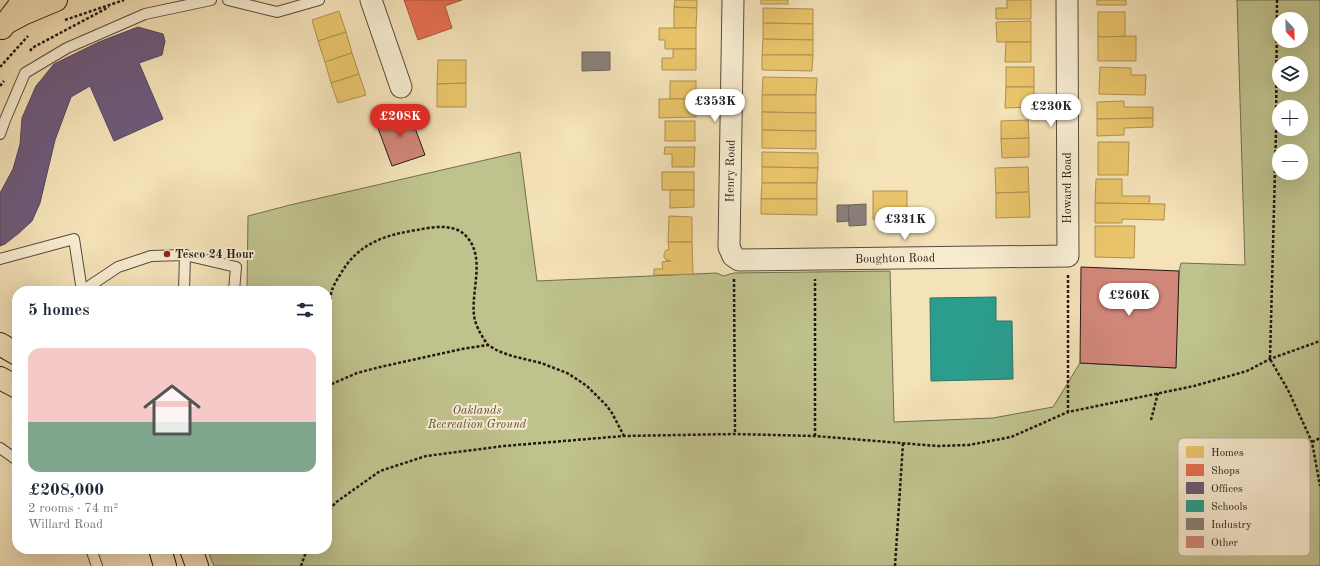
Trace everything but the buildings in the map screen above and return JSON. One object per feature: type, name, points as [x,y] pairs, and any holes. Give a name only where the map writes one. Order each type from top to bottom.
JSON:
[{"type":"main road","points":[[3,26],[19,6],[20,0]]},
{"type":"main road","points":[[3,26],[25,13],[56,0]]},
{"type":"main road","points":[[0,344],[12,351]]},
{"type":"main road","points":[[0,378],[12,384]]},
{"type":"main road","points":[[161,554],[165,566]]},
{"type":"main road","points":[[193,554],[197,566]]},
{"type":"street","points":[[372,0],[401,88]]},
{"type":"street","name":"Henry Road","points":[[731,251],[733,0]]},
{"type":"street","name":"Howard Road","points":[[1067,0],[1068,256]]},
{"type":"street","name":"Boughton Road","points":[[731,251],[739,260],[1068,256]]},
{"type":"lane","points":[[0,134],[25,73],[67,48],[146,14],[211,0]]},
{"type":"lane","points":[[228,0],[277,12],[319,0]]},
{"type":"lane","points":[[0,259],[74,239],[81,286]]},
{"type":"lane","points":[[90,286],[118,267],[151,256],[185,256],[236,267],[234,286]]},
{"type":"lane","points":[[184,286],[185,256]]},
{"type":"lane","points":[[0,448],[12,456]]},
{"type":"lane","points":[[93,554],[97,566]]},
{"type":"path","points":[[60,22],[124,0]]},
{"type":"path","points":[[1277,0],[1276,132],[1270,359],[1288,390],[1312,442],[1320,486]]},
{"type":"path","points":[[0,67],[32,31]]},
{"type":"path","points":[[332,292],[343,268],[369,243],[381,238],[410,231],[439,227],[459,230],[466,235],[471,243],[475,256],[476,267],[473,301],[474,316],[482,337],[488,345],[498,351],[512,356],[540,363],[567,373],[587,386],[607,406],[624,436]]},
{"type":"path","points":[[731,251],[735,434]]},
{"type":"path","points":[[1068,256],[1068,412]]},
{"type":"path","points":[[815,259],[815,436]]},
{"type":"path","points":[[332,507],[335,503],[380,471],[426,456],[504,446],[624,436],[735,434],[815,436],[937,446],[990,441],[1011,437],[1068,412],[1194,386],[1247,371],[1270,359],[1320,341]]},
{"type":"path","points":[[332,384],[357,373],[380,367],[462,349],[488,345]]},
{"type":"path","points":[[1151,420],[1158,393]]},
{"type":"path","points":[[1312,442],[1320,438]]},
{"type":"path","points":[[895,566],[903,443]]},
{"type":"path","points":[[301,566],[305,554]]},
{"type":"green space","name":"Oaklands Recreation Ground","points":[[1237,0],[1320,0],[1320,566],[214,566],[209,554],[332,554],[332,286],[247,286],[248,216],[520,152],[537,281],[717,273],[723,276],[734,273],[890,271],[894,422],[993,418],[1053,407],[1080,363],[1175,368],[1179,271],[1181,263],[1245,265]]},
{"type":"place","name":"Tesco 24 Hour","points":[[167,254]]}]
